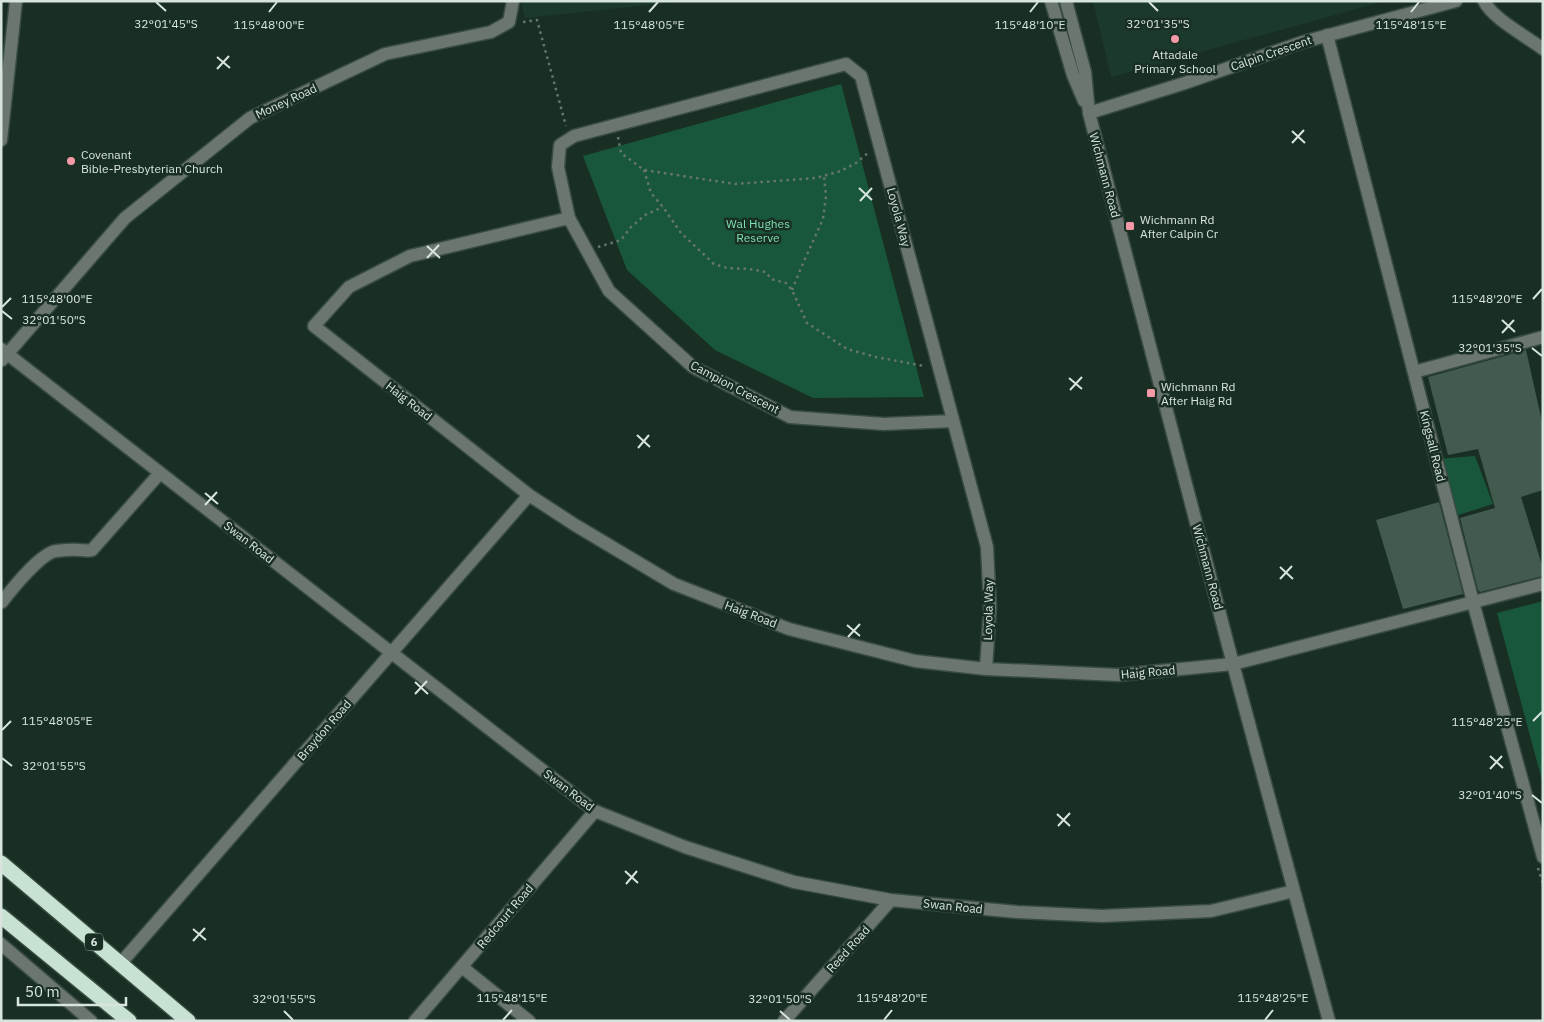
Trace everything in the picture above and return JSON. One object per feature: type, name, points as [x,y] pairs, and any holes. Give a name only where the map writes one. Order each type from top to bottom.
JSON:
[{"type":"highway","name":"6","points":[[1,863],[188,1021]]},
{"type":"highway","points":[[1,916],[129,1021]]},
{"type":"street","points":[[1,140],[16,1]]},
{"type":"street","points":[[509,22],[514,4],[513,1]]},
{"type":"street","name":"Wichmann Road","points":[[1051,1],[1073,75],[1089,113],[1233,664],[1329,1021]]},
{"type":"street","name":"Wichmann Road","points":[[1066,1],[1085,72],[1089,113]]},
{"type":"street","name":"Calpin Crescent","points":[[1089,113],[1185,83],[1303,42],[1456,1]]},
{"type":"street","points":[[1484,1],[1487,7],[1498,17],[1543,49]]},
{"type":"street","name":"Money Road","points":[[3,354],[125,218],[250,118],[385,54],[491,32],[509,22]]},
{"type":"street","name":"Kingsall Road","points":[[1327,35],[1473,602],[1543,857]]},
{"type":"street","name":"Loyola Way","points":[[565,142],[615,126],[846,64],[861,76],[987,547],[990,606],[986,668]]},
{"type":"street","name":"Campion Crescent","points":[[565,142],[558,167],[569,218],[609,291],[693,367],[790,417],[884,424],[953,421]]},
{"type":"street","name":"Haig Road","points":[[569,218],[410,256],[349,287],[314,326],[529,495],[575,525],[674,584],[789,629],[916,661],[986,668],[1118,675],[1233,664],[1543,584]]},
{"type":"street","points":[[1414,372],[1543,337]]},
{"type":"street","name":"Swan Road","points":[[3,354],[160,473],[595,811],[685,847],[794,882],[891,900],[1017,912],[1102,916],[1211,911],[1294,891]]},
{"type":"street","points":[[2,602],[20,580],[49,552],[92,550],[160,473]]},
{"type":"street","name":"Braydon Road","points":[[120,964],[529,495]]},
{"type":"street","name":"Redcourt Road","points":[[415,1021],[595,811]]},
{"type":"street","name":"Reed Road","points":[[784,1021],[891,900]]},
{"type":"street","points":[[1,944],[91,1021]]},
{"type":"street","points":[[462,967],[529,1021]]},
{"type":"path","points":[[509,22],[537,20],[567,130],[565,142]]},
{"type":"path","points":[[615,126],[621,153],[644,170],[735,184],[765,183],[824,176],[840,172],[856,163],[880,144]]},
{"type":"path","points":[[644,170],[651,193],[681,233],[714,264],[726,268],[766,272],[771,279],[786,284],[792,290],[807,323],[847,349],[906,363],[925,366],[938,365]]},
{"type":"path","points":[[792,290],[823,218],[826,196],[824,176]]},
{"type":"path","points":[[586,250],[621,240],[630,228],[645,215],[663,207]]},
{"type":"shaded area","points":[[521,1],[685,1],[525,18]]},
{"type":"shaded area","name":"Attadale Primary School","points":[[1093,1],[1385,1],[1111,77]]},
{"type":"green space","name":"Wal Hughes Reserve","points":[[841,84],[924,397],[813,398],[715,350],[627,270],[583,156]]},
{"type":"green space","points":[[1475,456],[1493,504],[1455,516],[1439,459]]},
{"type":"green space","points":[[1543,601],[1543,784],[1497,613]]},
{"type":"building","points":[[1526,350],[1543,426],[1543,490],[1521,497],[1542,565],[1543,576],[1480,592],[1460,518],[1495,508],[1478,449],[1448,455],[1428,377]]},
{"type":"building","points":[[1439,502],[1463,594],[1403,609],[1376,520]]},
{"type":"place","name":"Attadale Primary School","points":[[1175,39]]},
{"type":"place","name":"Covenant Bible-Presbyterian Church","points":[[71,161]]},
{"type":"place","name":"Wichmann Rd After Calpin Cr","points":[[1130,226]]},
{"type":"place","name":"Wichmann Rd After Haig Rd","points":[[1151,393]]}]
